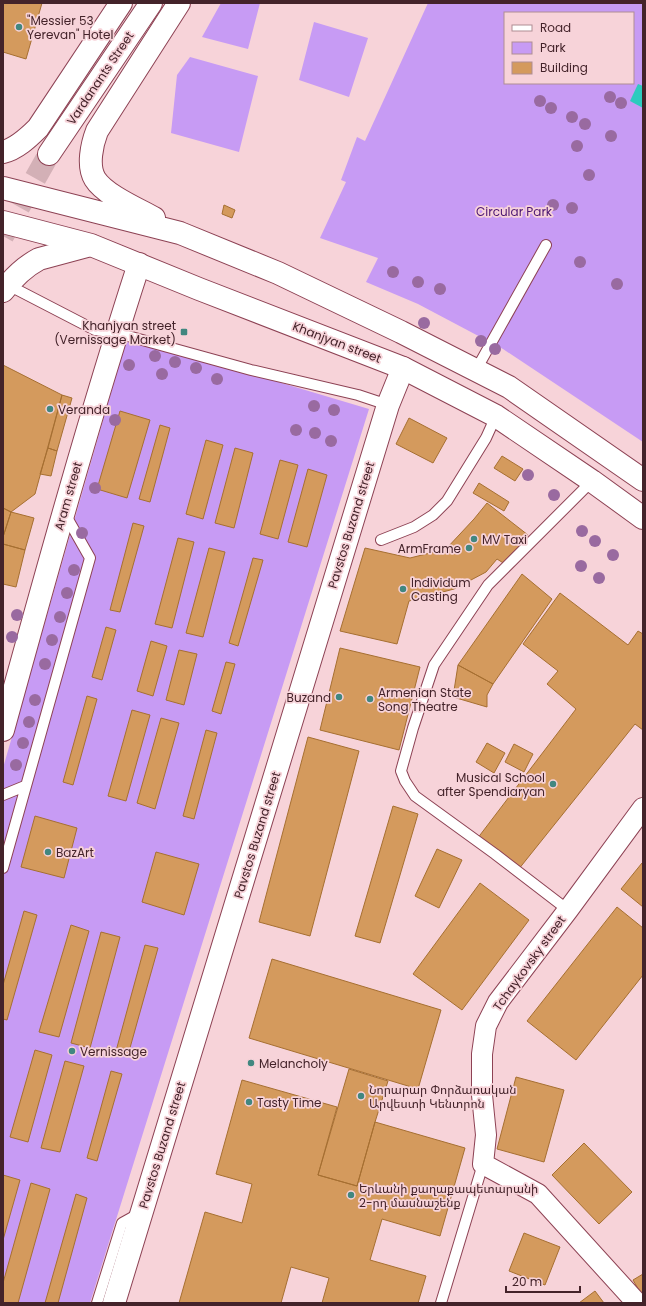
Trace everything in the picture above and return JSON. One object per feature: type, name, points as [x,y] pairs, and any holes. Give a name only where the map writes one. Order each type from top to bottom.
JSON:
[{"type":"main road","points":[[3,152],[10,150],[38,128],[121,3]]},
{"type":"main road","name":"Vardanants Street","points":[[49,154],[151,3]]},
{"type":"main road","points":[[179,3],[97,131],[92,146],[91,162],[95,178],[105,190],[180,233],[278,273],[401,332],[509,387],[643,480]]},
{"type":"main road","points":[[3,188],[180,233]]},
{"type":"main road","name":"Khanjyan street","points":[[3,222],[91,245],[206,292],[403,368],[496,416],[592,481],[643,518]]},
{"type":"main road","points":[[6,288],[24,268],[39,259],[91,245]]},
{"type":"main road","name":"Aram street","points":[[3,730],[64,512],[139,264]]},
{"type":"main road","name":"Pavstos Buzand street","points":[[114,1303],[388,404],[403,368]]},
{"type":"street","name":"Tchaykovsky street","points":[[483,1164],[486,1135],[482,1095],[482,1054],[486,1026],[498,1002],[643,808]]},
{"type":"street","points":[[483,1164],[538,1194],[637,1303]]},
{"type":"lane","points":[[476,370],[546,245]]},
{"type":"lane","points":[[6,288],[95,330],[117,333],[251,370],[388,404]]},
{"type":"lane","points":[[381,540],[414,527],[433,515],[447,501],[486,438],[496,416]]},
{"type":"lane","points":[[568,910],[495,854],[415,796],[400,771],[434,664],[488,585],[592,481]]},
{"type":"lane","points":[[3,868],[90,558],[64,512]]},
{"type":"lane","points":[[3,795],[25,786]]},
{"type":"lane","name":"Tchaykovsky street","points":[[441,1303],[483,1164]]},
{"type":"lane","points":[[97,1303],[122,1223],[142,1211]]},
{"type":"green space","points":[[221,3],[260,3],[248,49],[202,37]]},
{"type":"green space","name":"Circular Park","points":[[428,3],[643,3],[643,442],[503,349],[418,304],[366,282],[378,258],[320,238],[346,182],[341,180],[357,137],[365,141]]},
{"type":"green space","points":[[314,22],[368,38],[349,97],[299,80]]},
{"type":"green space","points":[[190,57],[258,76],[239,152],[171,133],[177,75]]},
{"type":"green space","name":"Vernissage","points":[[127,337],[369,409],[90,1303],[3,1303],[3,768]]},
{"type":"water","points":[[638,84],[643,86],[643,108],[630,101]]},
{"type":"building","name":"\"Messier 53 Yerevan\" Hotel","points":[[3,3],[42,3],[26,59],[3,52]]},
{"type":"building","points":[[224,205],[235,210],[232,218],[222,214]]},
{"type":"building","points":[[3,365],[62,395],[35,494],[11,512],[3,508]]},
{"type":"building","points":[[62,395],[72,398],[57,451],[48,448]]},
{"type":"building","points":[[120,411],[150,420],[127,498],[97,489]]},
{"type":"building","points":[[409,418],[447,438],[433,463],[396,444]]},
{"type":"building","points":[[160,425],[170,428],[150,502],[139,499]]},
{"type":"building","points":[[206,440],[223,445],[203,519],[186,514]]},
{"type":"building","points":[[48,448],[57,451],[51,476],[40,474]]},
{"type":"building","points":[[235,448],[253,453],[234,528],[215,523]]},
{"type":"building","points":[[502,456],[523,469],[515,481],[494,468]]},
{"type":"building","points":[[280,460],[298,465],[278,539],[260,534]]},
{"type":"building","points":[[308,469],[327,475],[307,547],[288,542]]},
{"type":"building","points":[[479,483],[509,502],[504,511],[473,493]]},
{"type":"building","points":[[487,503],[528,535],[505,564],[497,559],[486,572],[454,589],[409,601],[397,644],[340,631],[365,548],[410,558],[446,549]]},
{"type":"building","points":[[3,508],[11,512],[3,537]]},
{"type":"building","points":[[11,512],[34,518],[25,550],[3,544],[3,537]]},
{"type":"building","points":[[133,523],[144,526],[120,612],[110,610]]},
{"type":"building","points":[[178,538],[194,542],[172,628],[155,624]]},
{"type":"building","points":[[3,544],[25,550],[16,587],[3,584]]},
{"type":"building","points":[[209,548],[225,552],[203,637],[186,633]]},
{"type":"building","points":[[253,558],[263,560],[238,646],[229,643]]},
{"type":"building","points":[[522,574],[552,599],[493,684],[458,665]]},
{"type":"building","name":"Musical School after Spendiaryan","points":[[560,593],[628,645],[638,631],[643,634],[643,730],[635,724],[518,870],[477,839],[576,709],[547,684],[558,671],[523,644]]},
{"type":"building","points":[[106,627],[116,630],[102,680],[92,677]]},
{"type":"building","points":[[151,641],[167,646],[153,696],[137,691]]},
{"type":"building","name":"Armenian State Song Theatre","points":[[340,648],[420,667],[399,750],[320,730]]},
{"type":"building","points":[[179,650],[197,654],[184,705],[166,700]]},
{"type":"building","points":[[226,662],[235,664],[221,714],[212,711]]},
{"type":"building","points":[[458,665],[493,684],[487,695],[487,707],[453,697]]},
{"type":"building","points":[[87,696],[97,699],[73,785],[63,782]]},
{"type":"building","points":[[132,710],[150,715],[126,801],[108,796]]},
{"type":"building","points":[[161,718],[179,723],[155,809],[137,803]]},
{"type":"building","points":[[206,730],[217,733],[194,819],[183,816]]},
{"type":"building","points":[[308,737],[359,751],[310,936],[259,922]]},
{"type":"building","points":[[487,743],[505,753],[494,773],[476,762]]},
{"type":"building","points":[[514,744],[533,754],[524,772],[505,762]]},
{"type":"building","points":[[393,806],[418,814],[380,943],[355,936]]},
{"type":"building","points":[[35,816],[77,828],[64,878],[21,867]]},
{"type":"building","points":[[437,849],[462,860],[439,908],[415,896]]},
{"type":"building","points":[[156,852],[199,864],[184,915],[142,902]]},
{"type":"building","points":[[643,863],[643,907],[621,889]]},
{"type":"building","points":[[480,883],[529,920],[462,1010],[413,974]]},
{"type":"building","points":[[617,907],[643,928],[643,975],[576,1060],[527,1021]]},
{"type":"building","points":[[24,911],[37,915],[7,1020],[3,1019],[3,985]]},
{"type":"building","points":[[71,925],[89,931],[59,1037],[39,1032]]},
{"type":"building","points":[[101,932],[120,937],[90,1048],[71,1043]]},
{"type":"building","points":[[145,945],[158,948],[128,1055],[116,1051]]},
{"type":"building","points":[[272,959],[441,1010],[418,1089],[249,1038]]},
{"type":"building","points":[[35,1050],[52,1055],[28,1142],[10,1137]]},
{"type":"building","points":[[65,1061],[84,1066],[60,1152],[41,1148]]},
{"type":"building","points":[[349,1069],[388,1081],[357,1186],[318,1175]]},
{"type":"building","points":[[111,1071],[122,1074],[97,1161],[87,1158]]},
{"type":"building","points":[[516,1077],[564,1090],[544,1162],[497,1149]]},
{"type":"building","name":"Երևանի քաղաքապետարանի 2-րդ մասնաշենք","points":[[242,1080],[337,1107],[318,1175],[357,1186],[375,1122],[465,1148],[440,1236],[382,1219],[370,1260],[426,1276],[418,1303],[322,1303],[329,1278],[291,1267],[281,1303],[179,1303],[205,1212],[242,1223],[252,1184],[216,1174]]},
{"type":"building","points":[[584,1143],[632,1192],[599,1224],[552,1175]]},
{"type":"building","points":[[3,1175],[20,1180],[3,1240]]},
{"type":"building","points":[[31,1183],[50,1189],[18,1303],[6,1303],[3,1302],[3,1283]]},
{"type":"building","points":[[76,1194],[87,1198],[58,1303],[45,1303]]},
{"type":"building","points":[[524,1233],[560,1247],[545,1285],[509,1271]]},
{"type":"building","points":[[643,1274],[643,1297],[633,1280]]},
{"type":"building","points":[[595,1291],[604,1303],[579,1303]]},
{"type":"tunnel","points":[[3,236],[49,154]]},
{"type":"place","name":"\"Messier 53 Yerevan\" Hotel","points":[[19,27]]},
{"type":"place","name":"Khanjyan street (Vernissage Market)","points":[[184,332]]},
{"type":"place","name":"Veranda","points":[[50,409]]},
{"type":"place","name":"MV Taxi","points":[[474,539]]},
{"type":"place","name":"ArmFrame","points":[[469,548]]},
{"type":"place","name":"Individum Casting","points":[[403,589]]},
{"type":"place","name":"Buzand","points":[[339,697]]},
{"type":"place","name":"Armenian State Song Theatre","points":[[370,699]]},
{"type":"place","name":"Musical School after Spendiaryan","points":[[553,784]]},
{"type":"place","name":"BazArt","points":[[48,852]]},
{"type":"place","name":"Vernissage","points":[[72,1051]]},
{"type":"place","name":"Melancholy","points":[[251,1063]]},
{"type":"place","name":"Նորարար Փորձառական Արվեստի Կենտրոն","points":[[361,1096]]},
{"type":"place","name":"Tasty Time","points":[[249,1102]]},
{"type":"place","name":"Երևանի քաղաքապետարանի 2-րդ մասնաշենք","points":[[351,1195]]}]
